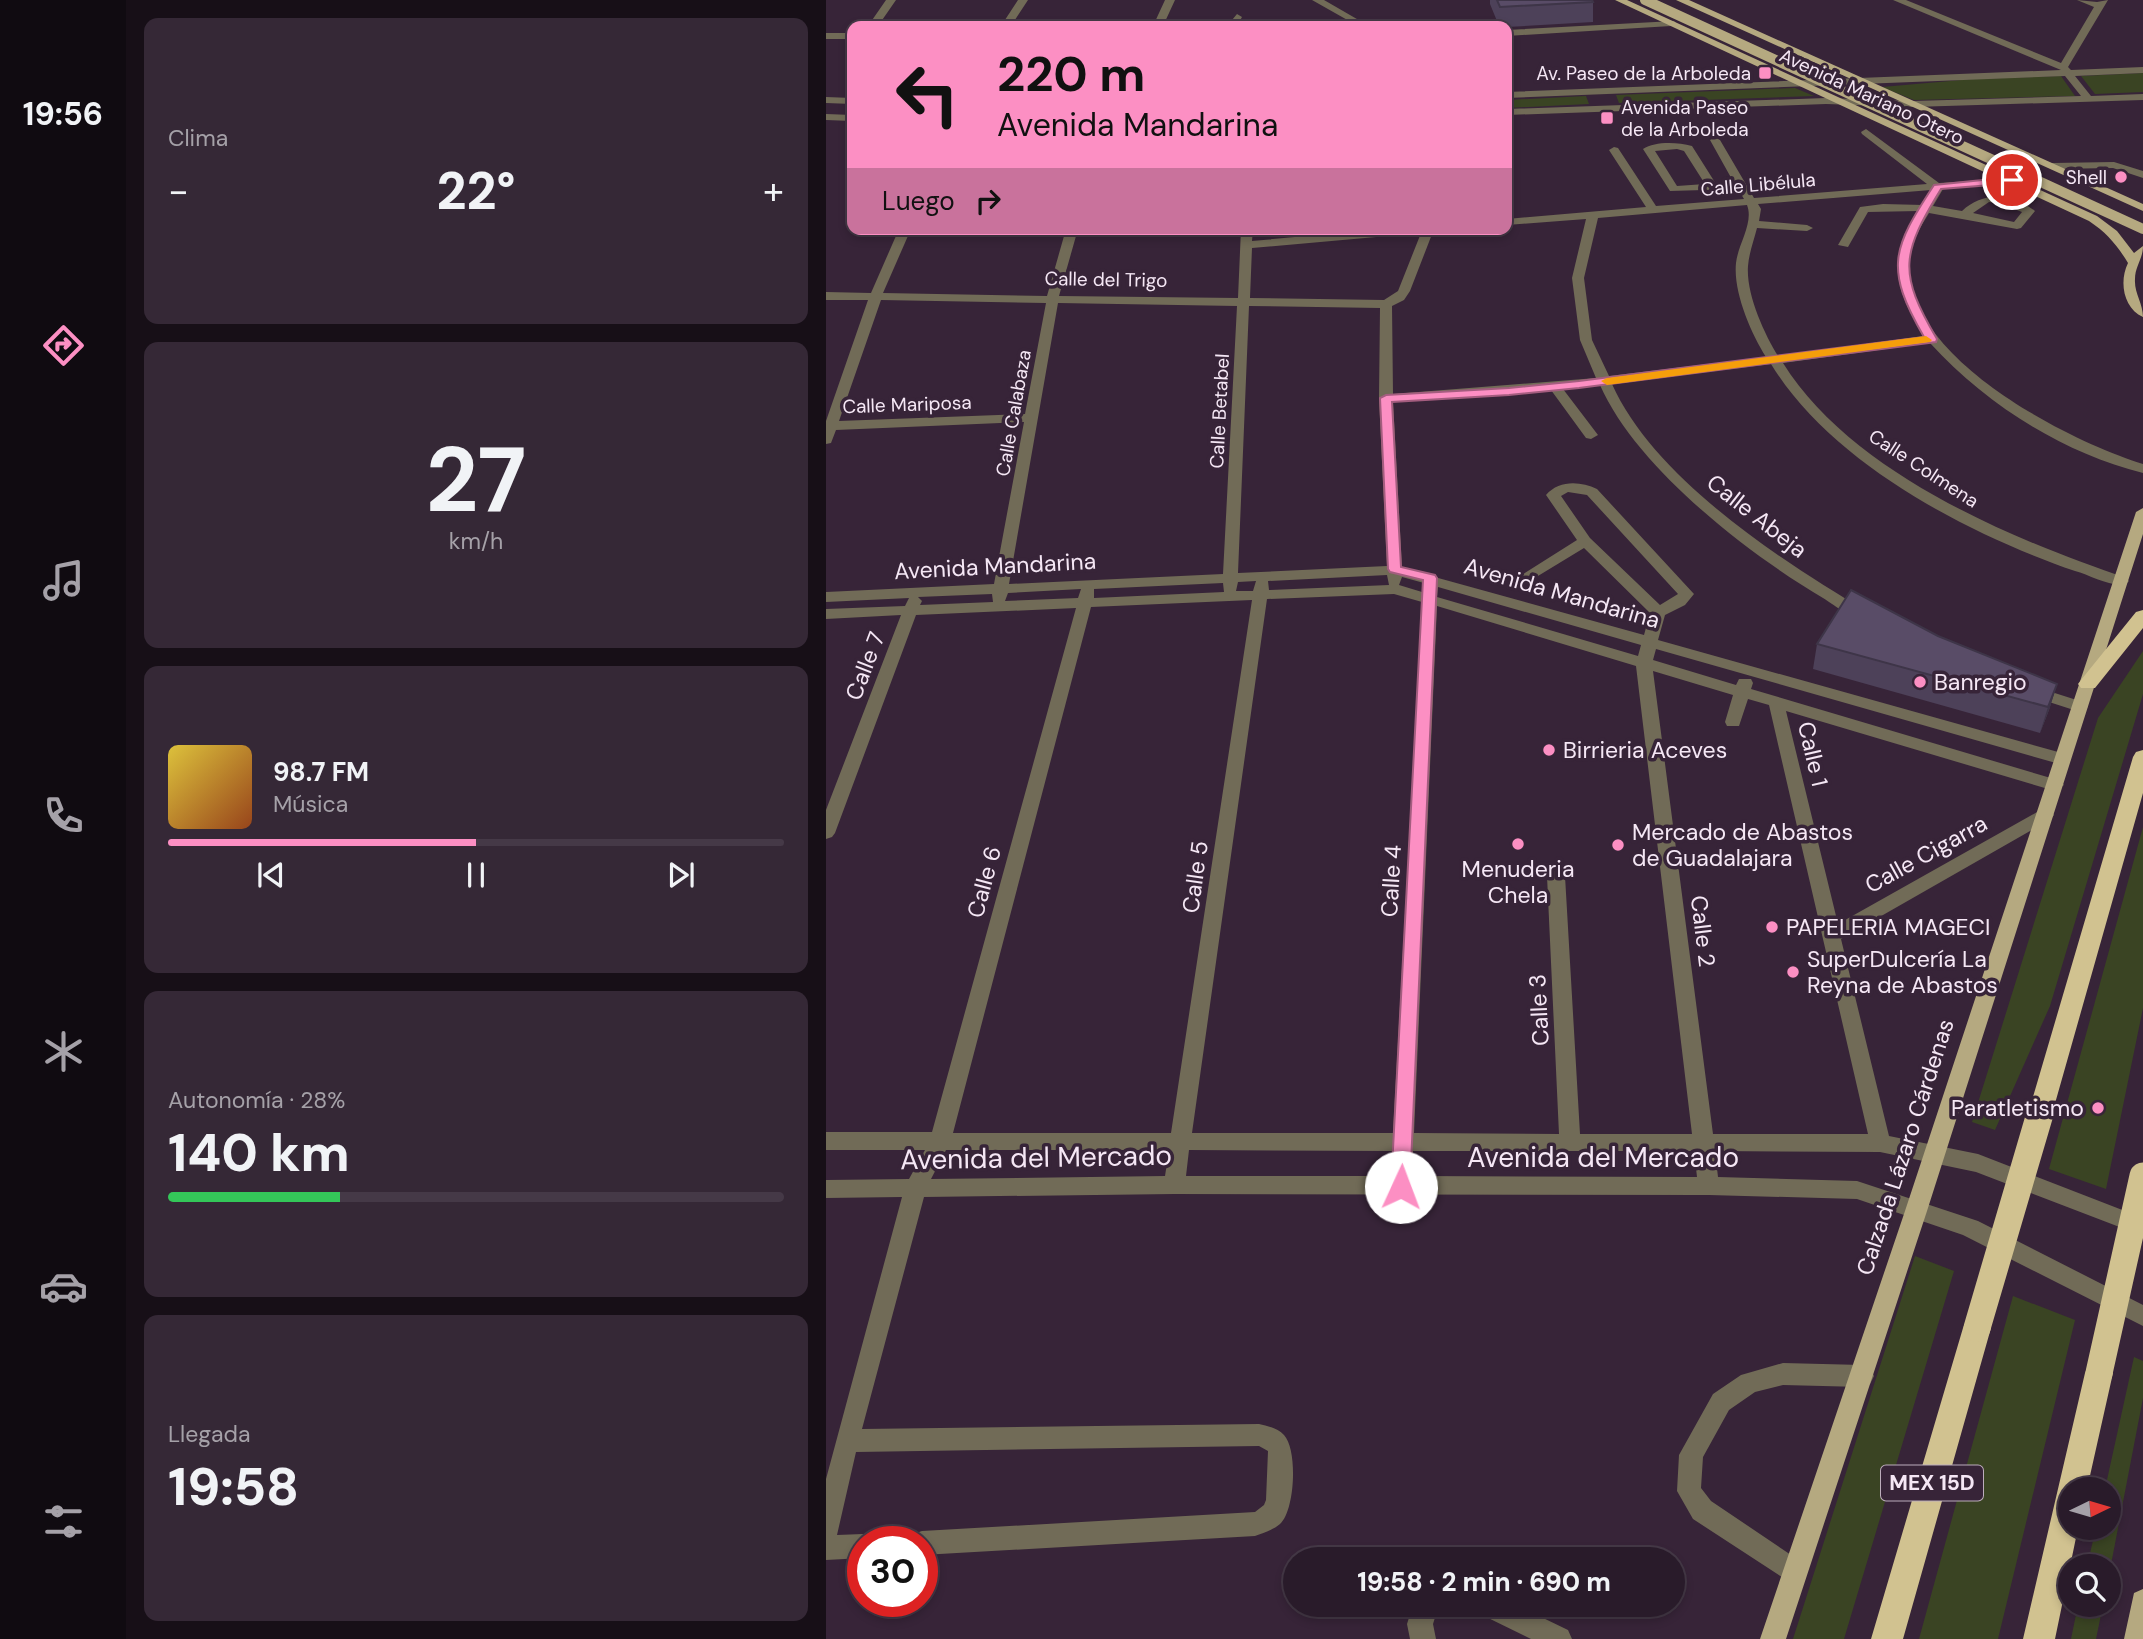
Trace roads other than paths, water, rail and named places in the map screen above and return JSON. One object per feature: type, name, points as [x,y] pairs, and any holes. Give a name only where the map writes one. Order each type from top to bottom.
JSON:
[{"type":"highway","points":[[2088,684],[2143,615]]},
{"type":"highway","name":"MEX 15D","points":[[1887,1639],[2143,757]]},
{"type":"highway","points":[[2075,1477],[2143,1176]]},
{"type":"highway","points":[[2039,1639],[2061,1540]]},
{"type":"main road","name":"Avenida Mariano Otero","points":[[1620,0],[2102,224],[2123,242],[2132,261]]},
{"type":"main road","name":"Avenida Mariano Otero","points":[[1645,0],[2143,229]]},
{"type":"main road","name":"Avenida Mariano Otero","points":[[1663,0],[2143,212]]},
{"type":"main road","name":"Avenida Mariano Otero","points":[[1681,0],[2052,166],[2143,212]]},
{"type":"main road","points":[[1842,83],[2128,211],[2143,212]]},
{"type":"main road","points":[[2142,312],[2129,293],[2127,276],[2132,261],[2143,250]]},
{"type":"main road","name":"Calzada Lázaro Cárdenas","points":[[1773,1639],[1862,1376],[2143,512]]},
{"type":"main road","points":[[2137,1639],[2143,1602]]},
{"type":"street","points":[[876,21],[891,0]]},
{"type":"street","points":[[1009,21],[1023,0]]},
{"type":"street","points":[[1160,21],[1170,0]]},
{"type":"street","points":[[1317,0],[1355,21]]},
{"type":"street","points":[[1898,0],[2065,70],[2089,99]]},
{"type":"street","points":[[2065,70],[2101,3],[2082,0]]},
{"type":"street","points":[[1512,33],[1671,23]]},
{"type":"street","points":[[826,36],[847,36]]},
{"type":"street","points":[[1512,95],[1865,82],[2065,70],[2143,70]]},
{"type":"street","points":[[1599,92],[1603,108]]},
{"type":"street","points":[[1512,112],[1840,101],[1913,104],[2143,97]]},
{"type":"street","points":[[826,100],[847,101]]},
{"type":"street","points":[[826,117],[847,118]]},
{"type":"street","points":[[1866,132],[1938,187],[1906,243],[1903,282],[1912,306],[1931,339],[1966,373],[2014,408],[2080,444],[2143,469]]},
{"type":"street","points":[[1716,140],[1752,202]]},
{"type":"street","points":[[1713,188],[1688,148],[1677,145],[1648,149],[1674,188],[1713,188],[1742,186]]},
{"type":"street","points":[[1615,150],[1653,210]]},
{"type":"street","points":[[2052,166],[2114,165],[2143,175]]},
{"type":"street","name":"Calle Libélula","points":[[1512,222],[2012,180]]},
{"type":"street","points":[[1844,245],[1864,209],[1898,205],[1925,208],[2017,226],[2029,211],[1995,198],[1978,201],[1965,215]]},
{"type":"street","name":"Calle Colmena","points":[[1752,202],[1755,216],[1744,249],[1742,276],[1752,317],[1773,360],[1814,411],[1863,455],[1896,478],[1964,517],[2051,558],[2121,581]]},
{"type":"street","name":"Calle Abeja","points":[[1592,215],[1583,245],[1578,286],[1585,331],[1603,382],[1622,415],[1704,507],[1800,578],[1869,619]]},
{"type":"street","points":[[1751,224],[1807,228]]},
{"type":"street","points":[[826,440],[828,426],[876,296],[902,235]]},
{"type":"street","name":"Calle Calabaza","points":[[997,606],[1053,297],[1070,235]]},
{"type":"street","name":"Calle Betabel","points":[[1230,595],[1247,235]]},
{"type":"street","points":[[1247,245],[1358,235]]},
{"type":"street","points":[[1395,589],[1386,398],[1386,304],[1400,297],[1404,291],[1423,235]]},
{"type":"street","name":"Calle del Trigo","points":[[826,296],[1053,297],[1386,304]]},
{"type":"street","points":[[1386,398],[1603,382],[1931,339]]},
{"type":"street","points":[[1555,387],[1591,435]]},
{"type":"street","name":"Calle Mariposa","points":[[828,426],[1031,418]]},
{"type":"street","points":[[1576,487],[1592,492],[1684,589],[1685,599],[1658,611],[1585,541],[1554,500],[1553,495],[1557,490],[1576,487]]},
{"type":"street","points":[[1528,576],[1585,541]]},
{"type":"street","name":"Avenida Mandarina","points":[[826,597],[1002,588],[1087,593],[1230,595],[1262,585],[1395,569],[2063,759]]},
{"type":"street","name":"Avenida Mandarina","points":[[826,614],[997,606],[1087,593],[1231,578],[1262,585],[1395,589],[1430,597],[2055,785]]},
{"type":"street","name":"Calle 4","points":[[1401,1187],[1430,578]]},
{"type":"street","name":"Calle 5","points":[[1174,1185],[1262,585]]},
{"type":"street","name":"Calle 7","points":[[826,833],[917,593]]},
{"type":"street","name":"Calle 6","points":[[826,1532],[847,1441],[915,1189],[940,1141],[1087,593]]},
{"type":"street","name":"Calle 2","points":[[1658,611],[1644,663],[1706,1143],[1709,1186]]},
{"type":"street","points":[[1733,722],[1750,670]]},
{"type":"street","points":[[2014,684],[2080,706]]},
{"type":"street","name":"Calle 1","points":[[1776,702],[1880,1143]]},
{"type":"street","name":"Calle Cigarra","points":[[1831,936],[2045,815]]},
{"type":"street","name":"Calle 3","points":[[1556,876],[1570,1142]]},
{"type":"street","name":"Avenida del Mercado","points":[[826,1141],[1880,1143],[1978,1163],[2143,1227]]},
{"type":"street","name":"Avenida del Mercado","points":[[826,1189],[1174,1185],[1709,1186],[1857,1189],[1970,1228],[2143,1316]]},
{"type":"street","points":[[1794,1572],[1702,1510],[1689,1491],[1690,1455],[1721,1402],[1749,1383],[1783,1374],[1862,1376]]},
{"type":"street","points":[[847,1441],[1259,1435],[1270,1438],[1278,1446],[1279,1500],[1275,1512],[1266,1520],[1255,1524],[938,1542]]},
{"type":"street","points":[[826,1548],[847,1547]]},
{"type":"street","points":[[1422,1617],[1420,1624],[1423,1639]]},
{"type":"street","points":[[1514,1617],[1559,1639]]},
{"type":"place","name":"Av. Paseo de la Arboleda","points":[[1765,73]]},
{"type":"place","name":"Avenida Paseo de la Arboleda","points":[[1607,118]]},
{"type":"place","name":"Shell","points":[[2121,177]]},
{"type":"place","name":"Banregio","points":[[1920,682]]},
{"type":"place","name":"Birrieria Aceves","points":[[1549,750]]},
{"type":"place","name":"Menuderia Chela","points":[[1518,844]]},
{"type":"place","name":"Mercado de Abastos de Guadalajara","points":[[1618,845]]},
{"type":"place","name":"PAPELERIA MAGECI","points":[[1772,927]]},
{"type":"place","name":"SuperDulcería La Reyna de Abastos","points":[[1793,972]]},
{"type":"place","name":"Paratletismo","points":[[2098,1108]]}]
